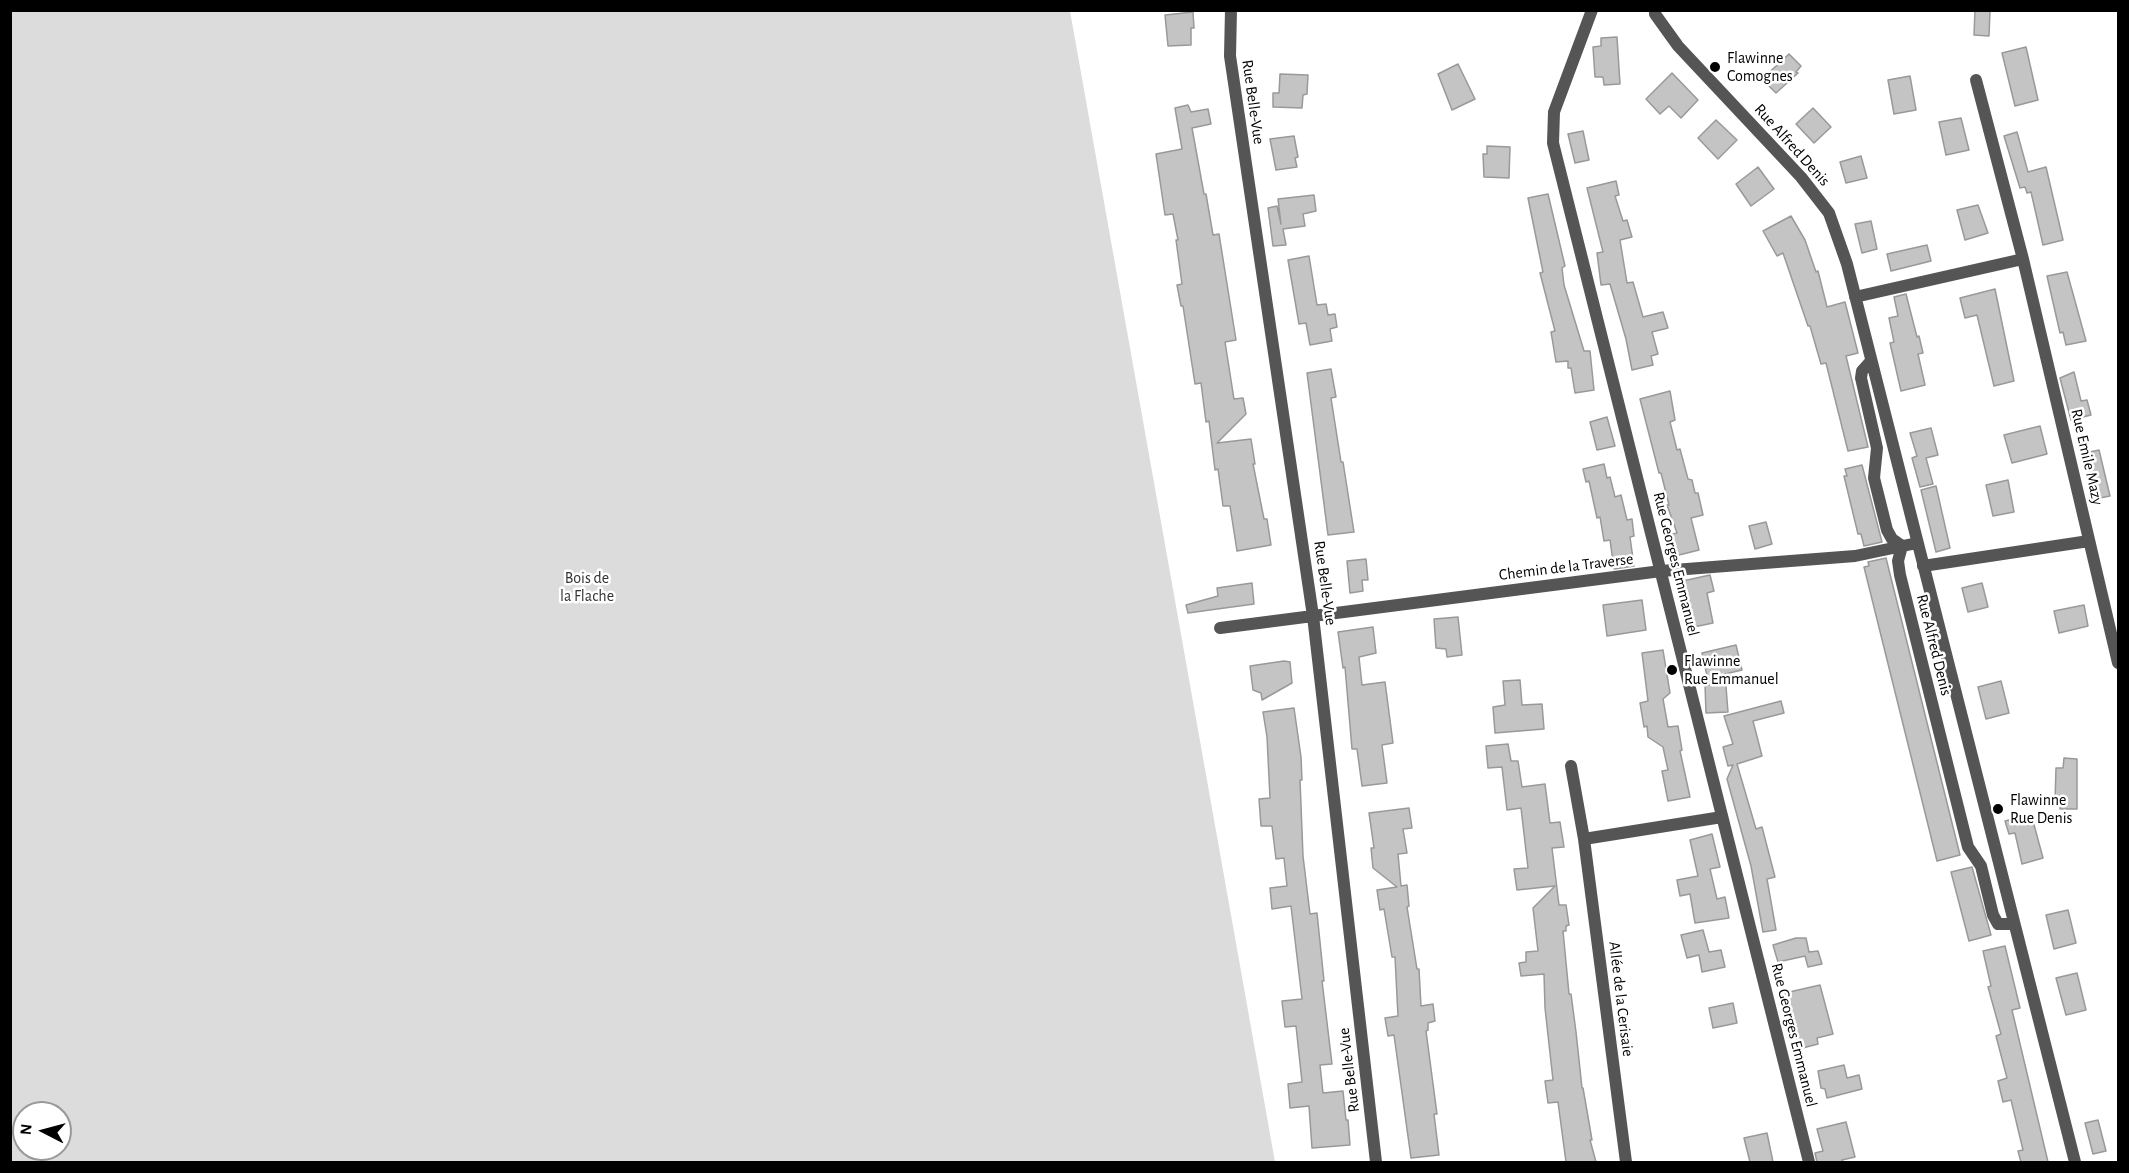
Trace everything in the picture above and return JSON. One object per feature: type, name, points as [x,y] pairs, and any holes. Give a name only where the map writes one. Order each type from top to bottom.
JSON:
[{"type":"street","name":"Rue Belle-Vue","points":[[1231,10],[1230,56],[1313,616],[1376,1162]]},
{"type":"street","name":"Rue Georges Emmanuel","points":[[1592,10],[1554,112],[1554,143],[1809,1162]]},
{"type":"street","name":"Rue Alfred Denis","points":[[1654,10],[1678,46],[1801,177],[1829,213],[1847,264],[2075,1162]]},
{"type":"street","name":"Rue Emile Mazy","points":[[1976,80],[2023,259],[2118,663]]},
{"type":"street","points":[[1855,297],[2023,259]]},
{"type":"street","points":[[1871,361],[1862,371],[1861,384],[1877,448],[1874,478],[1887,530],[1892,538],[1902,546]]},
{"type":"street","points":[[1923,566],[2090,541]]},
{"type":"street","name":"Chemin de la Traverse","points":[[1220,628],[1661,571],[1855,556],[1917,543]]},
{"type":"street","name":"Rue Alfred Denis","points":[[1902,546],[1898,561],[1900,575],[1968,847],[1981,866],[1993,915],[1998,924],[2014,924]]},
{"type":"street","name":"Allée de la Cerisaie","points":[[1571,766],[1584,839],[1626,1162]]},
{"type":"street","points":[[1584,839],[1722,817]]},
{"type":"green space","name":"Bois de la Flache","points":[[10,11],[1070,11],[1275,1162],[11,1162]]},
{"type":"building","points":[[1975,10],[1990,10],[1989,36],[1974,35]]},
{"type":"building","points":[[1193,12],[1194,28],[1191,28],[1191,45],[1168,46],[1165,15]]},
{"type":"building","points":[[1617,37],[1620,84],[1604,85],[1603,77],[1595,77],[1593,47],[1601,46],[1601,38]]},
{"type":"building","points":[[2026,47],[2038,100],[2015,106],[2002,53]]},
{"type":"building","points":[[1789,54],[1801,66],[1796,72],[1798,73],[1776,93],[1762,79]]},
{"type":"building","points":[[1458,64],[1475,99],[1452,110],[1438,74]]},
{"type":"building","points":[[1672,73],[1698,100],[1681,118],[1669,106],[1660,114],[1646,99]]},
{"type":"building","points":[[1280,74],[1308,75],[1307,94],[1303,95],[1302,108],[1273,107],[1273,93],[1279,93]]},
{"type":"building","points":[[1910,76],[1916,110],[1894,114],[1888,80]]},
{"type":"building","points":[[1188,105],[1191,112],[1208,109],[1211,124],[1192,128],[1213,235],[1219,234],[1236,340],[1225,342],[1234,399],[1243,398],[1246,414],[1217,443],[1251,439],[1255,464],[1253,464],[1271,545],[1237,551],[1230,506],[1223,506],[1218,469],[1215,470],[1209,421],[1206,422],[1201,383],[1195,384],[1183,306],[1181,306],[1177,285],[1182,284],[1176,240],[1178,240],[1173,214],[1165,215],[1156,154],[1182,149],[1175,108]]},
{"type":"building","points":[[1813,108],[1831,127],[1814,143],[1796,124]]},
{"type":"building","points":[[1961,118],[1969,150],[1946,155],[1939,122]]},
{"type":"building","points":[[1716,120],[1737,140],[1718,159],[1698,138]]},
{"type":"building","points":[[1583,131],[1589,160],[1575,163],[1568,134]]},
{"type":"building","points":[[2017,132],[2028,172],[2046,167],[2063,240],[2043,245],[2031,192],[2027,193],[2025,187],[2020,188],[2004,136]]},
{"type":"building","points":[[1294,136],[1298,157],[1295,158],[1297,167],[1276,170],[1270,139]]},
{"type":"building","points":[[1487,146],[1510,147],[1509,178],[1484,177],[1483,154],[1487,154]]},
{"type":"building","points":[[1861,156],[1867,178],[1846,183],[1840,162]]},
{"type":"building","points":[[1758,167],[1774,189],[1751,206],[1736,184]]},
{"type":"building","points":[[1616,181],[1619,195],[1615,196],[1623,221],[1627,220],[1632,237],[1620,240],[1627,283],[1633,282],[1643,317],[1663,312],[1668,328],[1652,332],[1658,354],[1651,356],[1653,365],[1632,370],[1626,339],[1610,284],[1601,285],[1597,253],[1603,252],[1587,188]]},
{"type":"building","points":[[1548,194],[1565,266],[1562,268],[1564,285],[1584,351],[1590,351],[1594,390],[1575,393],[1568,361],[1556,362],[1551,332],[1555,331],[1540,273],[1543,272],[1528,198]]},
{"type":"building","points":[[1314,195],[1316,211],[1303,214],[1305,226],[1283,229],[1286,245],[1273,246],[1268,208],[1277,206],[1281,224],[1278,199]]},
{"type":"building","points":[[1978,205],[1988,233],[1965,240],[1957,210]]},
{"type":"building","points":[[1791,216],[1805,240],[1816,272],[1818,271],[1827,307],[1845,302],[1858,353],[1846,356],[1868,447],[1848,451],[1826,363],[1821,364],[1810,326],[1808,326],[1783,253],[1777,256],[1763,231]]},
{"type":"building","points":[[1871,221],[1877,249],[1862,253],[1855,224]]},
{"type":"building","points":[[1927,245],[1931,261],[1891,271],[1887,254]]},
{"type":"building","points":[[1309,256],[1317,305],[1326,304],[1328,315],[1335,314],[1337,327],[1330,329],[1332,341],[1310,345],[1306,323],[1299,324],[1288,260]]},
{"type":"building","points":[[2067,272],[2086,341],[2066,345],[2063,332],[2060,333],[2047,276]]},
{"type":"building","points":[[1995,289],[2014,381],[1994,386],[1977,315],[1965,318],[1960,298]]},
{"type":"building","points":[[1906,294],[1923,353],[1918,354],[1925,385],[1901,391],[1890,343],[1894,342],[1889,318],[1898,316],[1894,297]]},
{"type":"building","points":[[1331,369],[1336,397],[1331,398],[1354,532],[1328,535],[1307,373]]},
{"type":"building","points":[[2074,372],[2081,401],[2087,400],[2091,415],[2071,420],[2060,378]]},
{"type":"building","points":[[1670,391],[1675,420],[1670,422],[1677,450],[1680,449],[1688,479],[1692,480],[1695,493],[1698,493],[1703,515],[1691,518],[1699,550],[1671,557],[1665,536],[1677,533],[1667,505],[1669,505],[1661,473],[1659,473],[1640,399]]},
{"type":"building","points":[[1607,417],[1615,446],[1597,450],[1590,422]]},
{"type":"building","points":[[2040,426],[2047,454],[2012,463],[2004,435]]},
{"type":"building","points":[[1931,428],[1938,455],[1926,458],[1933,484],[1920,487],[1912,458],[1917,456],[1910,433]]},
{"type":"building","points":[[2099,450],[2110,496],[2095,499],[2085,453]]},
{"type":"building","points":[[1604,464],[1615,497],[1621,495],[1627,520],[1632,519],[1634,536],[1630,537],[1634,566],[1614,569],[1610,540],[1604,541],[1600,517],[1597,518],[1589,481],[1586,482],[1583,469]]},
{"type":"building","points":[[1862,465],[1882,542],[1864,546],[1861,534],[1858,534],[1844,476],[1847,476],[1845,469]]},
{"type":"building","points":[[2008,480],[2014,512],[1993,516],[1986,485]]},
{"type":"building","points":[[1936,486],[1950,548],[1936,552],[1921,490]]},
{"type":"building","points":[[1766,522],[1772,544],[1755,549],[1749,526]]},
{"type":"building","points":[[1886,558],[1960,855],[1937,861],[1864,567],[1869,566],[1868,562]]},
{"type":"building","points":[[1366,559],[1368,580],[1362,580],[1363,591],[1350,593],[1347,561]]},
{"type":"building","points":[[1710,575],[1714,591],[1707,593],[1713,623],[1689,628],[1678,582]]},
{"type":"building","points":[[1252,583],[1254,604],[1188,613],[1186,605],[1218,596],[1217,588]]},
{"type":"building","points":[[1982,583],[1988,607],[1968,612],[1962,588]]},
{"type":"building","points":[[1642,600],[1646,630],[1607,636],[1603,605]]},
{"type":"building","points":[[2084,605],[2088,626],[2059,633],[2054,611]]},
{"type":"building","points":[[1458,617],[1462,655],[1447,657],[1446,649],[1436,648],[1434,619]]},
{"type":"building","points":[[1373,627],[1376,653],[1359,657],[1362,685],[1385,682],[1393,743],[1382,745],[1387,783],[1362,786],[1357,749],[1352,749],[1345,667],[1343,668],[1338,632]]},
{"type":"building","points":[[1736,645],[1742,670],[1725,674],[1728,712],[1706,713],[1705,685],[1709,685],[1702,653]]},
{"type":"building","points":[[1663,650],[1670,693],[1663,699],[1668,727],[1678,726],[1682,750],[1680,751],[1690,797],[1668,801],[1662,771],[1668,770],[1663,747],[1648,737],[1640,703],[1648,701],[1642,653]]},
{"type":"building","points":[[1290,662],[1292,683],[1262,700],[1261,693],[1253,690],[1250,666]]},
{"type":"building","points":[[1520,680],[1522,705],[1542,704],[1544,729],[1495,733],[1493,707],[1505,705],[1503,681]]},
{"type":"building","points":[[2001,681],[2009,713],[1986,719],[1978,687]]},
{"type":"building","points":[[1781,701],[1784,713],[1753,721],[1762,756],[1737,764],[1756,829],[1762,827],[1775,877],[1767,879],[1776,930],[1763,932],[1751,866],[1727,779],[1733,765],[1728,766],[1723,747],[1733,744],[1724,716]]},
{"type":"building","points":[[1294,708],[1301,757],[1303,856],[1310,914],[1317,913],[1332,1064],[1320,1065],[1323,1093],[1343,1091],[1350,1145],[1312,1148],[1309,1106],[1290,1108],[1288,1084],[1302,1082],[1296,1026],[1285,1027],[1282,1001],[1302,999],[1291,906],[1272,909],[1270,888],[1287,886],[1284,858],[1276,859],[1272,826],[1261,826],[1259,799],[1270,798],[1267,737],[1263,712]]},
{"type":"building","points":[[1508,744],[1511,761],[1518,761],[1522,787],[1545,784],[1550,823],[1560,822],[1564,847],[1552,848],[1559,905],[1566,905],[1569,925],[1566,926],[1566,931],[1563,931],[1569,994],[1571,994],[1582,1088],[1592,1140],[1590,1140],[1596,1162],[1566,1162],[1558,1102],[1548,1103],[1545,1081],[1553,1080],[1545,1008],[1544,974],[1521,976],[1519,963],[1526,962],[1526,952],[1538,951],[1533,908],[1555,886],[1517,890],[1514,869],[1528,868],[1521,808],[1507,810],[1502,767],[1488,768],[1486,746]]},
{"type":"building","points":[[2064,758],[2077,759],[2077,809],[2060,809],[2060,801],[2055,801],[2056,768],[2063,768]]},
{"type":"building","points":[[1409,808],[1412,828],[1403,829],[1407,853],[1398,854],[1401,886],[1407,885],[1409,906],[1407,907],[1417,969],[1419,969],[1421,1006],[1433,1004],[1435,1021],[1428,1023],[1426,1031],[1437,1114],[1434,1114],[1439,1155],[1411,1158],[1394,1035],[1388,1036],[1385,1018],[1398,1016],[1395,957],[1392,957],[1384,909],[1380,910],[1377,890],[1397,887],[1373,868],[1371,848],[1374,848],[1369,813]]},
{"type":"building","points":[[2020,817],[2023,824],[2033,821],[2043,858],[2022,864],[2015,833],[2009,834],[2005,821]]},
{"type":"building","points":[[1712,834],[1720,867],[1710,869],[1717,899],[1725,897],[1729,918],[1695,923],[1690,894],[1680,896],[1677,880],[1698,876],[1690,840]]},
{"type":"building","points":[[1972,867],[1991,935],[1969,941],[1951,872]]},
{"type":"building","points":[[2068,910],[2076,943],[2054,949],[2046,915]]},
{"type":"building","points":[[1703,930],[1709,952],[1721,950],[1725,967],[1702,972],[1699,955],[1687,958],[1681,935]]},
{"type":"building","points":[[1796,938],[1806,938],[1809,952],[1818,951],[1822,964],[1808,967],[1805,956],[1778,962],[1773,945]]},
{"type":"building","points":[[2005,946],[2020,1008],[2012,1010],[2048,1162],[2021,1162],[2018,1151],[2023,1150],[2011,1100],[2003,1102],[1998,1081],[2007,1078],[1996,1036],[2001,1034],[1988,987],[1991,986],[1983,951]]},
{"type":"building","points":[[2077,973],[2086,1010],[2066,1015],[2056,978]]},
{"type":"building","points":[[1820,985],[1833,1034],[1817,1038],[1818,1044],[1799,1049],[1785,993]]},
{"type":"building","points":[[1733,1003],[1737,1023],[1713,1028],[1709,1008]]},
{"type":"building","points":[[1844,1065],[1847,1078],[1859,1075],[1862,1089],[1827,1098],[1825,1089],[1821,1088],[1818,1071]]},
{"type":"building","points":[[2098,1120],[2106,1151],[2093,1154],[2085,1123]]},
{"type":"building","points":[[1846,1122],[1855,1157],[1842,1160],[1843,1162],[1817,1162],[1815,1153],[1823,1151],[1817,1129]]},
{"type":"building","points":[[1767,1133],[1773,1162],[1750,1162],[1744,1138]]},
{"type":"place","name":"Flawinne Comognes","points":[[1715,67]]},
{"type":"place","name":"Flawinne Rue Emmanuel","points":[[1672,670]]},
{"type":"place","name":"Flawinne Rue Denis","points":[[1998,809]]}]
